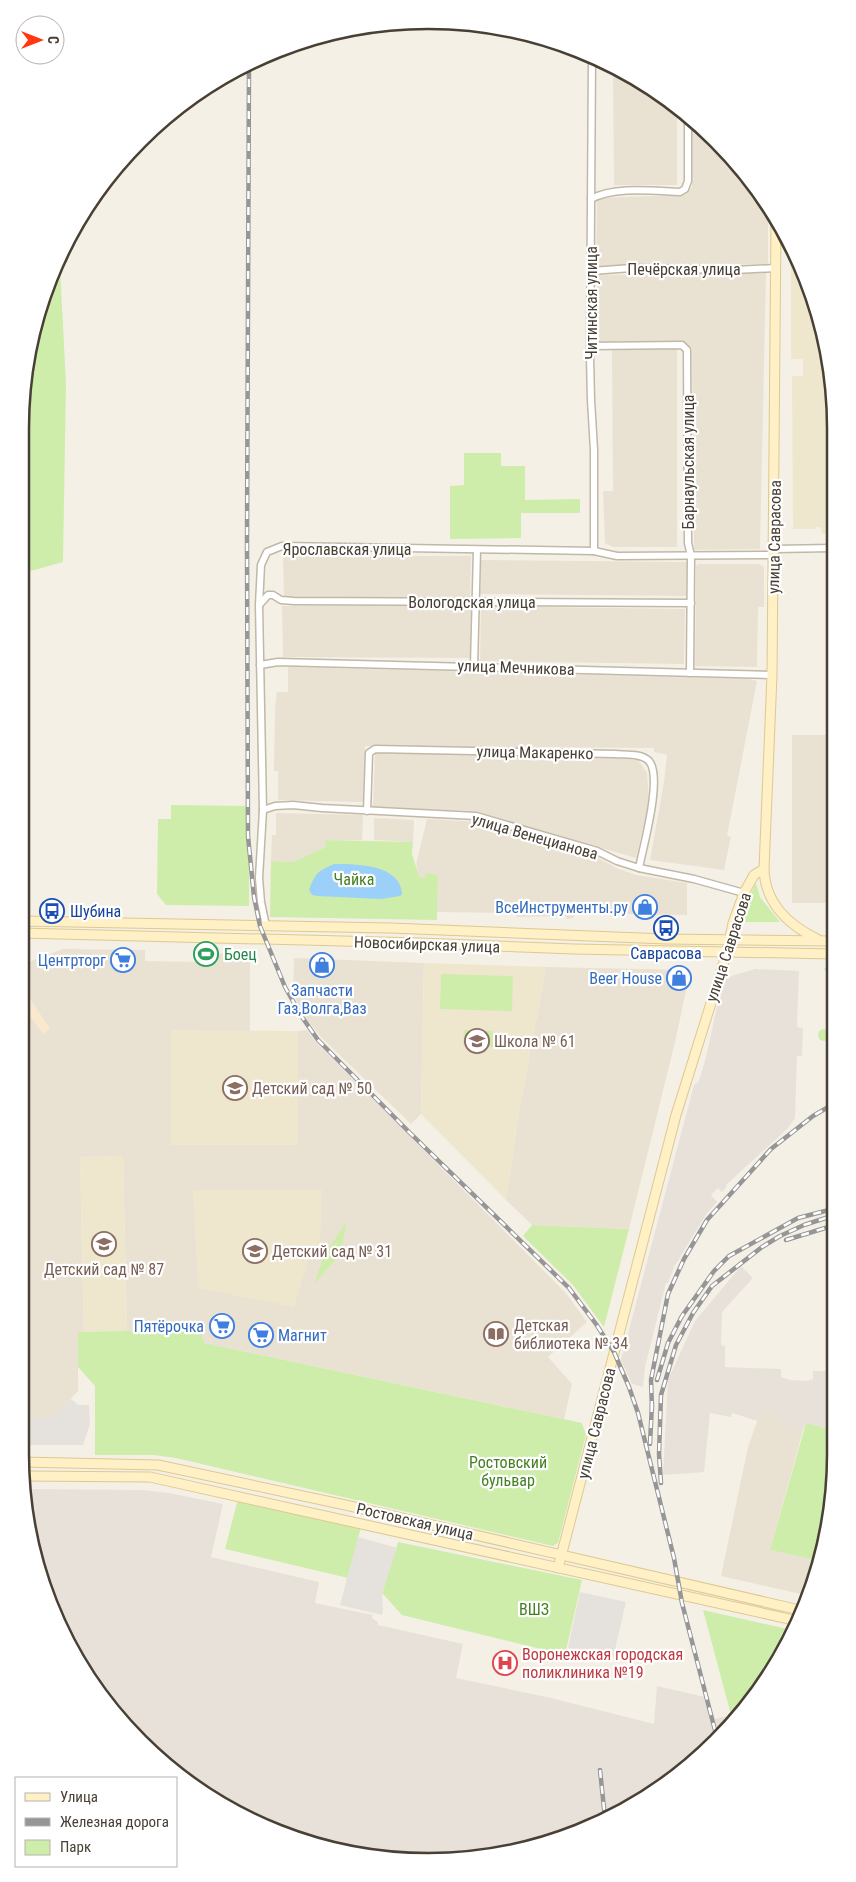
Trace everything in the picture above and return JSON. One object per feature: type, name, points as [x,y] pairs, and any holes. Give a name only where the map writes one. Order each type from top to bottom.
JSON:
[{"type":"street","name":"Читинская улица","points":[[592,64],[590,400],[594,450],[594,551]]},
{"type":"street","points":[[591,199],[606,193],[639,190],[680,192],[685,189],[688,181],[688,125]]},
{"type":"street","name":"улица Саврасова","points":[[558,1568],[674,1124],[744,893],[754,875],[764,869],[772,675],[777,233]]},
{"type":"street","name":"Печёрская улица","points":[[591,271],[632,268],[734,270],[776,268]]},
{"type":"street","name":"Барнаульская улица","points":[[590,346],[682,345],[688,350],[688,543],[691,556],[690,673]]},
{"type":"street","name":"Ярославская улица","points":[[266,926],[259,878],[263,810],[259,605],[261,565],[267,552],[282,546],[594,551],[617,556],[691,556],[827,548]]},
{"type":"street","points":[[474,666],[477,550]]},
{"type":"street","name":"Вологодская улица","points":[[259,605],[268,595],[273,595],[281,600],[294,601],[691,603]]},
{"type":"street","name":"улица Мечникова","points":[[260,665],[278,662],[772,675]]},
{"type":"street","name":"улица Макаренко","points":[[367,811],[369,753],[375,749],[606,753],[642,756],[650,762],[653,772],[653,801],[639,868]]},
{"type":"street","name":"улица Венецианова","points":[[263,810],[275,806],[293,805],[367,811],[476,816],[597,851],[617,861],[639,868],[694,879],[744,893]]},
{"type":"street","points":[[764,869],[764,882],[770,898],[780,913],[794,926],[819,940]]},
{"type":"street","name":"Новосибирская улица","points":[[29,920],[391,928],[565,936],[827,941]]},
{"type":"street","name":"Новосибирская улица","points":[[29,934],[414,942],[574,949],[827,954]]},
{"type":"street","name":"Ростовская улица","points":[[29,1462],[151,1464],[245,1483],[796,1609]]},
{"type":"street","points":[[150,1477],[151,1464]]},
{"type":"street","name":"Ростовская улица","points":[[30,1476],[150,1477],[791,1620]]},
{"type":"shaded area","points":[[613,74],[650,96],[677,116],[677,185],[614,185]]},
{"type":"shaded area","points":[[691,128],[745,185],[768,219],[768,264],[596,267],[597,198],[685,195],[692,187]]},
{"type":"shaded area","points":[[791,262],[814,325],[824,376],[827,428],[827,534],[822,534],[821,527],[815,527],[815,529],[793,529],[792,376],[803,376],[803,359],[791,359]]},
{"type":"shaded area","points":[[766,273],[760,549],[694,550],[692,348],[681,341],[597,342],[597,275]]},
{"type":"shaded area","points":[[677,349],[677,547],[613,547],[605,543],[603,491],[613,491],[612,350]]},
{"type":"shaded area","points":[[283,556],[471,556],[470,597],[284,597]]},
{"type":"shaded area","points":[[481,560],[687,562],[686,596],[480,594]]},
{"type":"shaded area","points":[[698,564],[759,564],[764,567],[764,607],[758,607],[757,667],[695,666],[696,566]]},
{"type":"shaded area","points":[[282,606],[471,606],[470,658],[283,657]]},
{"type":"shaded area","points":[[481,606],[685,609],[684,664],[480,661]]},
{"type":"shaded area","points":[[288,667],[750,679],[757,681],[727,836],[731,837],[724,870],[650,860],[667,755],[654,752],[654,748],[365,746],[364,802],[278,800],[278,771],[274,771],[275,707],[277,692],[288,692]]},
{"type":"shaded area","points":[[792,735],[827,735],[827,903],[792,903]]},
{"type":"shaded area","points":[[375,752],[638,760],[647,773],[649,802],[636,858],[473,811],[373,807]]},
{"type":"shaded area","points":[[276,813],[363,815],[362,840],[326,840],[325,847],[293,862],[271,861],[272,835],[276,835]]},
{"type":"shaded area","points":[[374,818],[414,820],[413,842],[374,840]]},
{"type":"shaded area","points":[[427,819],[484,822],[593,855],[616,868],[636,875],[687,883],[687,915],[578,913],[572,918],[567,919],[566,916],[516,917],[516,913],[437,912],[438,876],[424,878],[419,876],[416,864]]},
{"type":"shaded area","points":[[63,949],[145,950],[145,961],[203,962],[203,953],[250,954],[250,1031],[171,1031],[298,1145],[298,1031],[307,1030],[316,1042],[565,1292],[587,1322],[548,1357],[572,1384],[564,1419],[204,1343],[201,1332],[127,1331],[123,1156],[80,1157],[84,1332],[78,1332],[78,1391],[53,1418],[29,1418],[29,1014],[44,1034],[29,997],[29,962]]},
{"type":"shaded area","points":[[294,958],[424,963],[421,1114],[411,1124],[321,1037],[304,1016],[293,994]]},
{"type":"shaded area","name":"Школа № 61","points":[[424,963],[546,967],[518,1118],[506,1200],[421,1114]]},
{"type":"shaded area","points":[[546,967],[687,970],[686,991],[676,1038],[629,1229],[532,1225],[506,1200],[518,1118]]},
{"type":"shaded area","points":[[755,969],[799,971],[797,1027],[803,1028],[802,1056],[797,1056],[795,1118],[787,1129],[726,1185],[722,1192],[718,1188],[711,1195],[717,1202],[707,1213],[674,1267],[668,1283],[666,1283],[645,1367],[643,1387],[632,1384],[621,1360],[694,1085],[699,1081],[707,1053],[722,983],[725,978]]},
{"type":"shaded area","points":[[29,997],[50,1028],[44,1035],[29,1014]]},
{"type":"shaded area","name":"Детский сад № 50","points":[[171,1030],[298,1031],[298,1145],[171,1145]]},
{"type":"shaded area","name":"Детский сад № 87","points":[[123,1156],[127,1331],[84,1332],[80,1157]]},
{"type":"shaded area","name":"Детский сад № 31","points":[[193,1190],[322,1190],[320,1241],[308,1261],[294,1307],[198,1288]]},
{"type":"shaded area","points":[[741,1266],[753,1278],[722,1312],[721,1345],[725,1346],[725,1367],[781,1369],[781,1377],[790,1380],[807,1381],[813,1379],[813,1371],[827,1371],[827,1429],[806,1423],[803,1430],[779,1421],[780,1417],[761,1410],[758,1421],[732,1413],[731,1417],[710,1413],[704,1472],[663,1475],[668,1380],[695,1321]]},
{"type":"shaded area","points":[[71,1399],[78,1405],[89,1405],[90,1424],[83,1445],[29,1445],[29,1418],[53,1417]]},
{"type":"shaded area","points":[[761,1410],[781,1417],[780,1421],[803,1430],[770,1550],[813,1560],[802,1594],[721,1576],[748,1447]]},
{"type":"shaded area","points":[[31,1489],[142,1490],[169,1493],[223,1504],[211,1557],[319,1582],[315,1603],[373,1615],[372,1618],[378,1622],[378,1625],[463,1644],[456,1678],[551,1698],[654,1724],[657,1686],[705,1697],[711,1720],[729,1715],[691,1754],[650,1786],[628,1800],[581,1823],[531,1840],[480,1850],[428,1853],[376,1850],[350,1846],[300,1832],[275,1823],[228,1800],[185,1771],[146,1736],[111,1697],[82,1654],[59,1607],[42,1557],[36,1532]]},
{"type":"shaded area","points":[[358,1537],[397,1548],[382,1593],[382,1615],[340,1605]]},
{"type":"shaded area","points":[[580,1592],[626,1602],[613,1658],[568,1648]]},
{"type":"green space","points":[[72,248],[67,263],[65,262]]},
{"type":"green space","points":[[60,272],[66,384],[63,562],[29,571],[29,428],[32,376],[42,325]]},
{"type":"green space","points":[[464,453],[501,453],[501,466],[525,466],[525,500],[580,499],[580,513],[521,513],[521,538],[450,539],[450,486],[464,485]]},
{"type":"green space","points":[[171,805],[249,806],[249,906],[166,905],[157,894],[158,819],[171,819]]},
{"type":"green space","name":"Чайка","points":[[326,840],[413,842],[412,854],[419,876],[424,878],[427,873],[438,875],[437,920],[270,917],[271,861],[293,862],[325,847]]},
{"type":"green space","points":[[756,883],[760,897],[780,922],[741,922],[740,916]]},
{"type":"green space","points":[[441,974],[513,976],[512,1011],[440,1009]]},
{"type":"green space","points":[[826,1029],[827,1041],[819,1040],[819,1030]]},
{"type":"green space","points":[[464,1030],[493,1031],[493,1047],[463,1045]]},
{"type":"green space","points":[[347,1221],[340,1254],[325,1254]]},
{"type":"green space","points":[[532,1225],[629,1229],[604,1327],[573,1285],[523,1236]]},
{"type":"green space","points":[[324,1256],[339,1256],[314,1284]]},
{"type":"green space","name":"Ростовский бульвар","points":[[78,1332],[201,1332],[204,1343],[582,1423],[586,1435],[558,1543],[553,1546],[176,1458],[153,1455],[95,1455],[95,1386],[78,1367]]},
{"type":"green space","points":[[806,1423],[827,1429],[824,1506],[813,1560],[770,1550]]},
{"type":"green space","points":[[238,1499],[361,1527],[348,1578],[225,1549]]},
{"type":"green space","name":"ВШЗ","points":[[398,1542],[582,1580],[565,1655],[402,1615],[382,1593]]},
{"type":"green space","points":[[703,1610],[787,1629],[760,1676],[731,1714]]},
{"type":"water","points":[[334,864],[354,864],[385,871],[394,877],[399,884],[402,894],[381,899],[312,895],[309,890],[315,876]]},
{"type":"railway","points":[[249,71],[248,836],[254,897],[260,926],[285,987],[318,1040],[569,1288],[614,1352],[638,1413],[674,1558],[682,1603],[715,1731]]},
{"type":"railway","points":[[652,1409],[651,1380],[668,1294],[684,1259],[707,1220],[771,1149],[813,1116],[827,1108]]},
{"type":"railway","points":[[657,1380],[668,1343],[682,1316],[714,1271],[729,1256],[798,1218],[827,1211]]},
{"type":"railway","points":[[661,1483],[659,1454],[661,1395],[676,1345],[693,1313],[712,1286],[762,1247],[804,1225],[827,1218]]},
{"type":"railway","points":[[786,1240],[827,1227]]},
{"type":"railway","points":[[650,1444],[652,1404]]},
{"type":"railway","points":[[600,1770],[604,1812]]},
{"type":"place","name":"ВсеИнструменты.ру","points":[[645,907]]},
{"type":"place","name":"Шубина","points":[[52,911]]},
{"type":"place","name":"Саврасова","points":[[666,928]]},
{"type":"place","name":"Боец","points":[[206,954]]},
{"type":"place","name":"Центрторг","points":[[123,960]]},
{"type":"place","name":"Запчасти Газ,Волга,Ваз","points":[[322,965]]},
{"type":"place","name":"Beer House","points":[[679,978]]},
{"type":"place","name":"Школа № 61","points":[[477,1041]]},
{"type":"place","name":"Детский сад № 50","points":[[235,1088]]},
{"type":"place","name":"Детский сад № 87","points":[[104,1244]]},
{"type":"place","name":"Детский сад № 31","points":[[255,1251]]},
{"type":"place","name":"Пятёрочка","points":[[222,1326]]},
{"type":"place","name":"Детская библиотека № 34","points":[[496,1334]]},
{"type":"place","name":"Магнит","points":[[261,1335]]},
{"type":"place","name":"Воронежская городская поликлиника №19","points":[[505,1663]]}]
